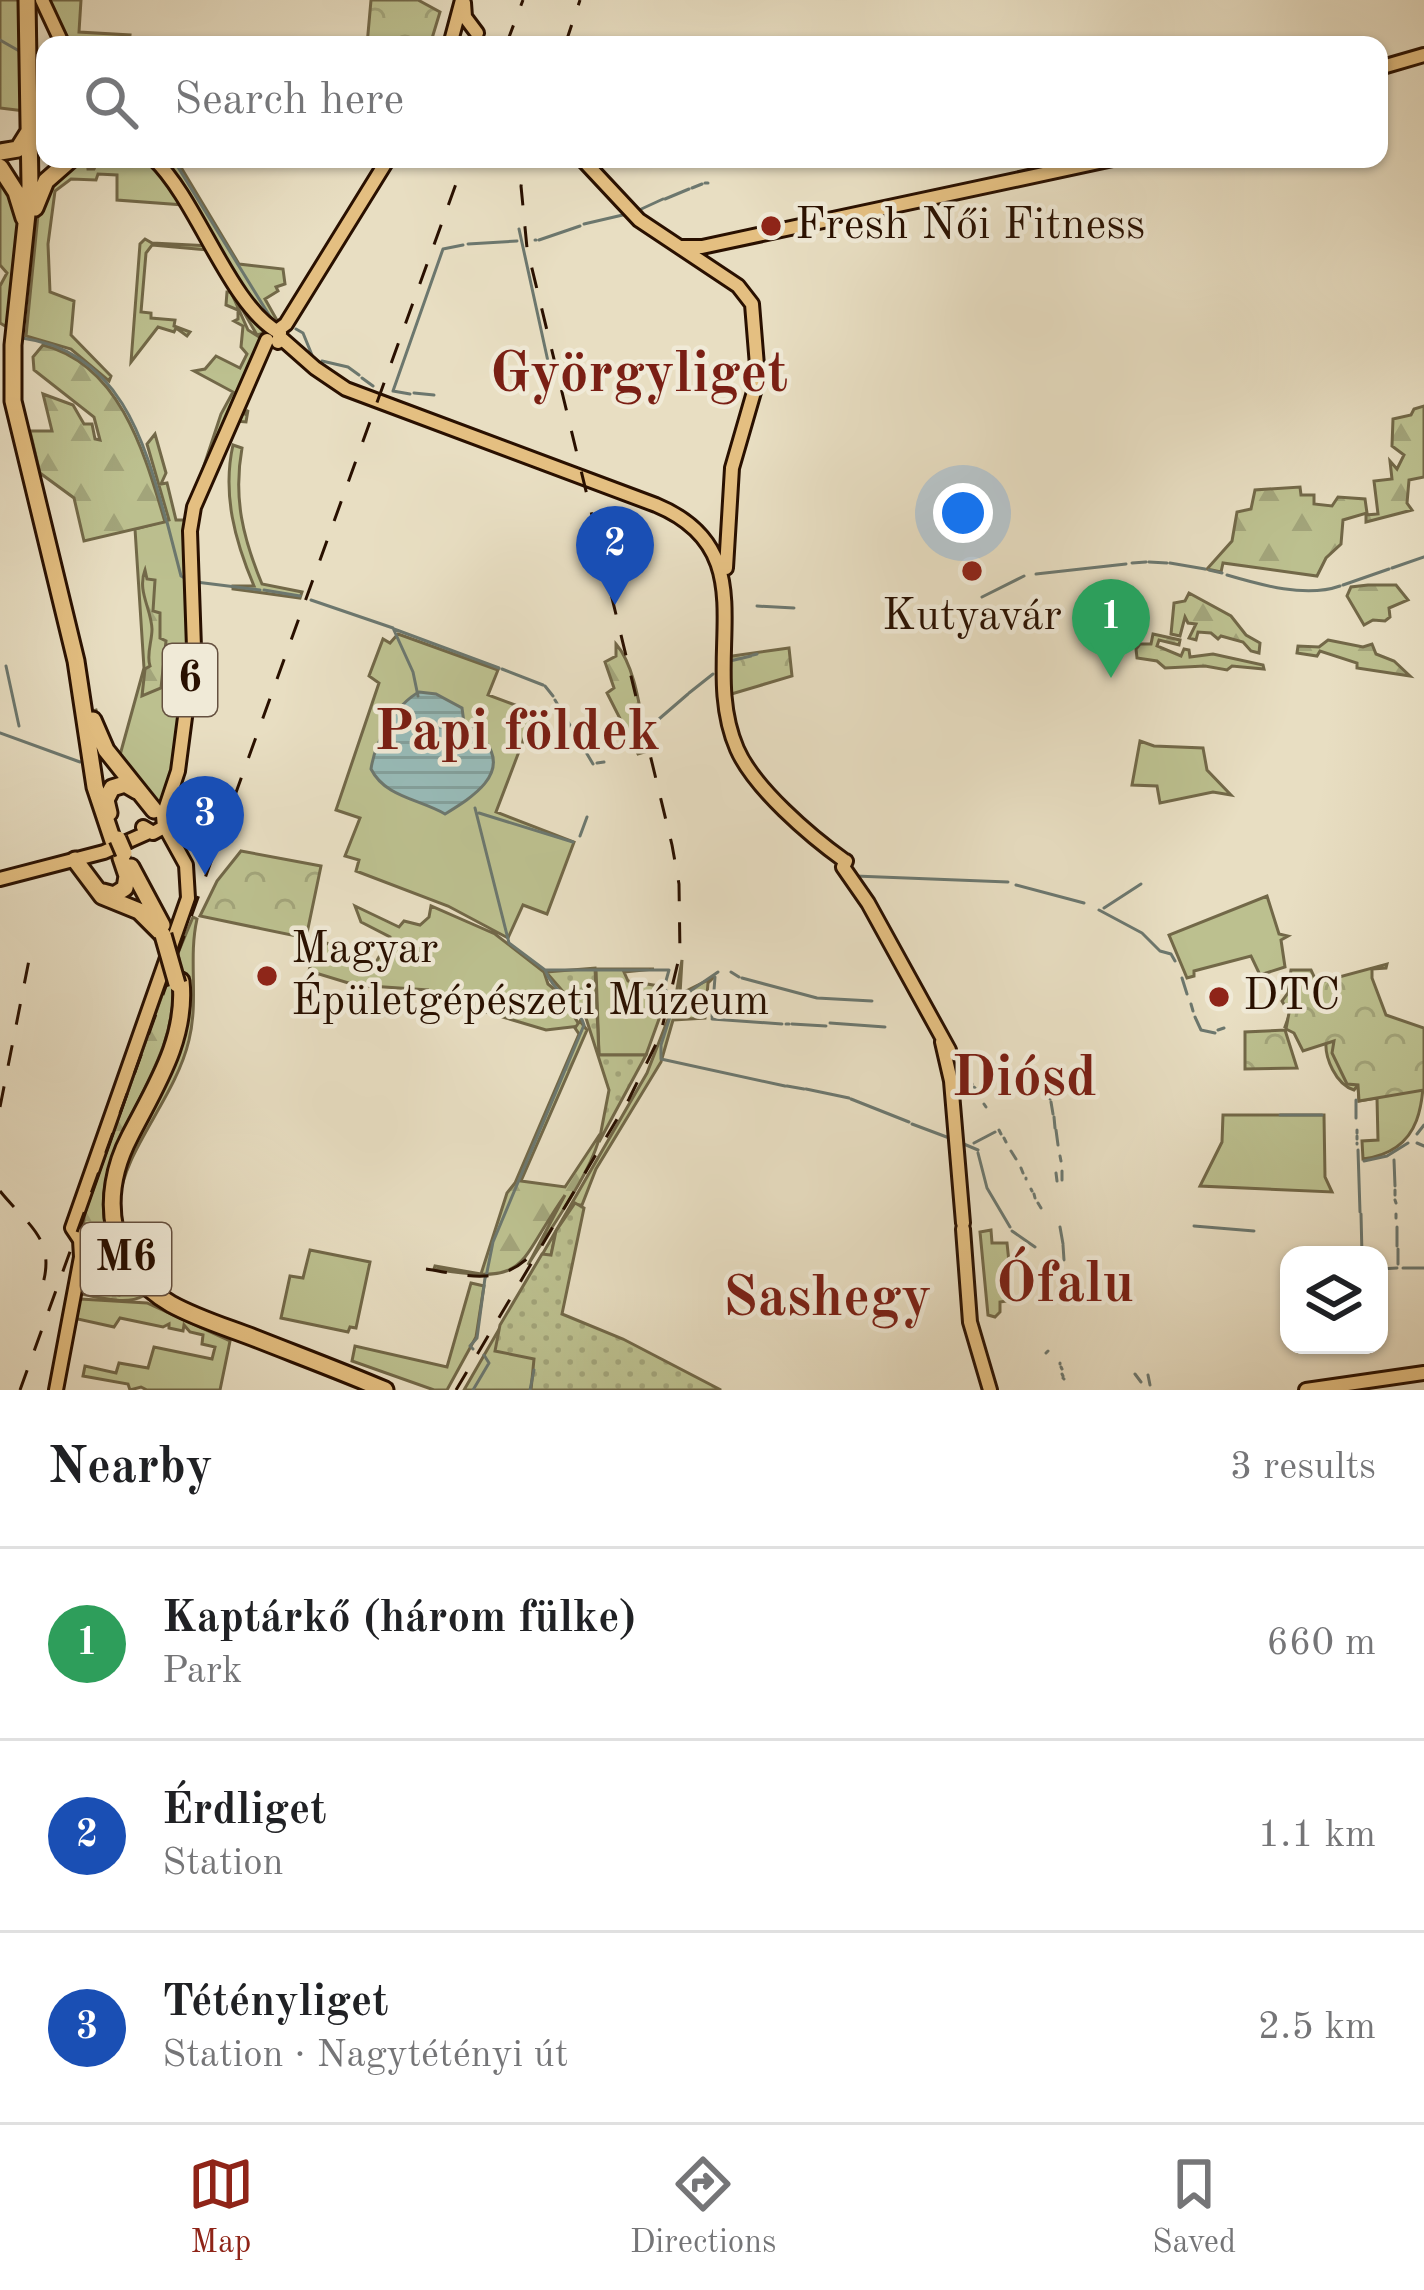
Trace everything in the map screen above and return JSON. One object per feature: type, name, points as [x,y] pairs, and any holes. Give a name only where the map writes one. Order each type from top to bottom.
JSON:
[{"type":"highway","name":"M6","points":[[29,0],[31,235],[17,354],[20,415],[88,704],[99,777],[121,848]]},
{"type":"highway","name":"M6","points":[[32,119],[24,262],[12,364],[16,416],[76,661],[95,787],[163,934],[182,1007],[176,1041],[112,1183],[112,1218],[124,1256],[146,1285],[175,1306],[386,1390]]},
{"type":"highway","points":[[0,152],[22,146],[32,119]]},
{"type":"highway","points":[[32,119],[36,138]]},
{"type":"highway","points":[[0,167],[22,208],[24,262]]},
{"type":"highway","points":[[31,235],[40,190],[59,168]]},
{"type":"highway","points":[[88,704],[103,745],[154,821]]},
{"type":"highway","points":[[111,822],[107,796],[119,784],[137,791],[154,821]]},
{"type":"highway","points":[[82,861],[101,891],[114,896],[127,883],[121,848]]},
{"type":"highway","points":[[82,861],[100,895],[140,911],[163,934]]},
{"type":"highway","name":"M6","points":[[179,983],[169,1048],[119,1148],[108,1182],[108,1220],[120,1258],[143,1289],[169,1308],[376,1390]]},
{"type":"main road","points":[[42,0],[59,36]]},
{"type":"main road","points":[[1388,65],[1424,55]]},
{"type":"main road","points":[[162,168],[273,335],[323,375],[355,393],[676,514],[702,533],[723,560]]},
{"type":"main road","points":[[273,335],[297,308],[383,168]]},
{"type":"main road","points":[[590,168],[639,220],[741,289],[753,307],[758,378],[732,467],[723,560],[724,696],[738,752],[763,787],[845,866],[938,1029],[947,1059],[970,1322],[990,1390]]},
{"type":"main road","points":[[691,251],[1072,168]]},
{"type":"main road","points":[[297,308],[293,334],[298,352]]},
{"type":"main road","name":"6","points":[[154,821],[172,794],[194,641],[190,521],[229,421],[273,335]]},
{"type":"main road","points":[[255,365],[275,351],[298,352]]},
{"type":"main road","points":[[0,879],[121,848],[154,821],[173,841],[186,865],[188,898],[72,1228],[82,1251],[56,1390]]},
{"type":"main road","points":[[1306,1390],[1424,1373]]},
{"type":"green space","points":[[0,0],[21,0],[25,111],[0,108]]},
{"type":"green space","points":[[46,0],[81,0],[79,32],[130,35],[130,36],[63,36]]},
{"type":"green space","points":[[371,0],[418,0],[440,12],[433,36],[368,36]]},
{"type":"green space","points":[[67,168],[156,168],[184,205],[117,200],[117,175],[71,179],[55,191],[48,244],[50,292],[74,301],[71,335],[111,376],[109,381],[71,349],[26,336],[39,205],[55,177]]},
{"type":"green space","points":[[164,168],[181,168],[239,264],[283,269],[285,284],[265,299],[278,322],[274,325],[260,313]]},
{"type":"green space","points":[[0,172],[20,216],[7,327],[0,323],[0,286],[7,273],[0,265]]},
{"type":"green space","points":[[145,239],[211,246],[264,333],[257,335],[208,250],[152,245],[146,253],[141,312],[175,320],[174,326],[190,332],[187,336],[176,328],[174,332],[158,327],[131,362],[140,244]]},
{"type":"green space","points":[[227,292],[231,292],[248,330],[264,340],[240,411],[248,410],[246,422],[235,421],[195,521],[200,651],[172,829],[118,759],[108,744],[99,728],[92,711],[96,710],[102,733],[120,755],[144,668],[135,529],[169,520],[147,444],[155,434],[166,473],[161,484],[167,483],[176,520],[186,520],[221,414],[233,392],[194,371],[205,369],[216,356],[240,368],[247,354],[241,347],[243,326],[234,321],[238,310],[226,305]]},
{"type":"green space","points":[[43,345],[70,356],[111,392],[138,442],[165,522],[84,541],[74,498],[40,473],[30,431],[52,431],[43,394],[73,405],[100,440],[94,417],[34,370],[33,357]]},
{"type":"green space","points":[[1424,406],[1424,477],[1409,480],[1407,503],[1412,510],[1366,522],[1366,515],[1378,514],[1374,481],[1392,479],[1390,461],[1397,469],[1404,455],[1392,446],[1393,419]]},
{"type":"green space","points":[[233,445],[242,448],[242,518],[262,584],[302,592],[300,598],[233,589],[254,586],[232,517]]},
{"type":"green space","points":[[1300,487],[1301,495],[1314,495],[1314,504],[1332,506],[1338,497],[1365,499],[1367,513],[1343,520],[1341,544],[1317,576],[1223,563],[1221,572],[1207,569],[1232,541],[1237,512],[1251,509],[1255,490]]},
{"type":"green space","points":[[145,570],[147,579],[155,580],[153,611],[160,613],[160,638],[166,641],[161,688],[142,696],[152,629],[143,592]]},
{"type":"green space","points":[[1396,585],[1408,600],[1389,608],[1390,617],[1385,621],[1364,625],[1347,596],[1351,587]]},
{"type":"green space","points":[[1189,593],[1231,616],[1246,635],[1260,643],[1259,653],[1243,642],[1218,639],[1211,633],[1198,632],[1196,640],[1189,638],[1196,624],[1185,617],[1180,636],[1171,634],[1174,603],[1185,601]]},
{"type":"green space","points":[[398,634],[498,670],[488,695],[534,712],[496,812],[574,842],[547,914],[523,905],[508,938],[448,906],[356,871],[359,860],[345,856],[360,818],[336,810],[379,683],[369,676],[383,639],[390,643]]},
{"type":"green space","points":[[1153,634],[1180,640],[1179,645],[1159,640],[1157,646],[1181,656],[1184,649],[1190,657],[1213,654],[1264,669],[1165,668],[1157,661],[1137,658],[1136,649],[1151,644]]},
{"type":"green space","points":[[1328,640],[1363,647],[1372,644],[1376,654],[1394,661],[1410,676],[1357,668],[1357,663],[1320,651],[1317,656],[1297,653],[1298,646],[1319,647]]},
{"type":"green space","points":[[616,644],[629,666],[640,709],[648,751],[638,754],[607,693],[614,688],[605,662],[616,656]]},
{"type":"green space","points":[[789,648],[792,676],[728,695],[725,657]]},
{"type":"green space","points":[[1140,741],[1203,748],[1207,770],[1231,795],[1213,792],[1160,803],[1157,786],[1132,785]]},
{"type":"green space","points":[[241,851],[321,866],[306,938],[200,916],[217,881]]},
{"type":"green space","points":[[1267,896],[1279,934],[1288,936],[1281,940],[1285,967],[1260,975],[1251,956],[1194,971],[1187,978],[1169,935]]},
{"type":"green space","points":[[355,906],[399,927],[404,921],[420,925],[429,917],[431,906],[495,934],[544,972],[580,1026],[546,1030],[432,996],[428,990],[355,985],[309,971],[318,939],[374,966],[379,957],[389,957],[390,937],[361,922]]},
{"type":"green space","points":[[193,917],[197,919],[189,1040],[178,1073],[129,1166],[120,1196],[121,1223],[113,1199],[184,992],[178,953]]},
{"type":"green space","points":[[682,960],[680,994],[714,977],[708,983],[705,1018],[673,1020],[661,1062],[596,1169],[582,1205],[571,1205],[556,1231],[531,1390],[464,1390],[647,1073],[675,1001]]},
{"type":"green space","points":[[1387,964],[1372,969],[1372,978],[1386,1015],[1424,1028],[1424,1090],[1359,1101],[1358,1085],[1347,1084],[1332,1053],[1334,1041],[1303,1051],[1294,1033],[1286,1029],[1289,1013],[1282,1001],[1291,970],[1311,970],[1317,983]]},
{"type":"green space","points":[[595,968],[599,1055],[646,1055],[599,1142],[609,1090],[586,1018],[546,972]]},
{"type":"green space","points":[[596,969],[654,969],[624,972],[628,981],[659,986],[667,997],[646,1055],[599,1055]]},
{"type":"green space","points":[[171,970],[172,1008],[164,1043],[119,1140],[103,1205],[112,1248],[143,1296],[122,1300],[82,1294],[79,1288],[119,1295],[121,1281],[110,1279],[111,1271],[92,1267],[102,1252],[100,1246],[93,1246],[90,1259],[83,1259],[84,1215]]},
{"type":"green space","points":[[1290,1013],[1358,1042],[1424,1048],[1421,1105],[1409,1135],[1398,1146],[1363,1159],[1362,1141],[1378,1140],[1377,1098],[1359,1101],[1358,1085],[1354,1090],[1347,1087],[1332,1069],[1326,1043],[1285,1027]]},
{"type":"green space","points":[[580,1021],[587,1030],[521,1181],[565,1187],[600,1134],[596,1148],[528,1265],[565,1195],[518,1265],[481,1274],[507,1193],[579,1034],[575,1028]]},
{"type":"green space","points":[[1285,1030],[1297,1068],[1245,1069],[1245,1032]]},
{"type":"green space","points":[[1223,1115],[1324,1115],[1325,1177],[1332,1192],[1200,1186],[1222,1142]]},
{"type":"green space","points":[[575,1203],[584,1208],[562,1314],[623,1339],[721,1390],[531,1390],[534,1359],[495,1351],[500,1325],[542,1254],[551,1255],[556,1231]]},
{"type":"green space","points":[[991,1230],[992,1243],[1007,1243],[1013,1300],[1000,1302],[995,1317],[988,1315],[980,1232]]},
{"type":"green space","points":[[124,1233],[135,1258],[166,1290],[159,1294],[135,1269]]},
{"type":"green space","points":[[310,1250],[370,1262],[356,1328],[348,1332],[281,1318],[290,1276],[303,1278]]},
{"type":"green space","points":[[471,1283],[484,1286],[476,1337],[447,1390],[434,1390],[352,1361],[355,1346],[447,1367]]},
{"type":"green space","points":[[80,1299],[147,1303],[230,1341],[220,1390],[130,1390],[128,1384],[83,1376],[85,1366],[116,1373],[119,1363],[148,1368],[154,1347],[212,1359],[215,1347],[202,1344],[203,1335],[184,1325],[183,1331],[169,1324],[163,1327],[120,1318],[114,1327],[73,1318]]},
{"type":"water","points":[[419,692],[436,694],[462,708],[464,723],[492,753],[491,774],[484,784],[445,814],[394,792],[371,769],[388,725]]},
{"type":"waterway","points":[[0,40],[21,52]]},
{"type":"waterway","points":[[179,168],[274,323]]},
{"type":"waterway","points":[[692,188],[702,184]]},
{"type":"waterway","points":[[665,199],[689,189]]},
{"type":"waterway","points":[[637,211],[663,199]]},
{"type":"waterway","points":[[584,224],[627,214]]},
{"type":"waterway","points":[[539,240],[580,226]]},
{"type":"waterway","points":[[519,229],[549,366]]},
{"type":"waterway","points":[[468,244],[517,241]]},
{"type":"waterway","points":[[410,394],[393,391],[443,249],[463,245]]},
{"type":"waterway","points":[[296,329],[303,333],[314,360]]},
{"type":"waterway","points":[[22,338],[55,346],[104,380],[136,430],[166,520]]},
{"type":"waterway","points":[[322,361],[359,375]]},
{"type":"waterway","points":[[362,378],[373,386]]},
{"type":"waterway","points":[[414,393],[434,395]]},
{"type":"waterway","points":[[167,522],[181,576],[188,580]]},
{"type":"waterway","points":[[1392,568],[1424,557]]},
{"type":"waterway","points":[[1132,563],[1146,562]]},
{"type":"waterway","points":[[1149,562],[1167,563]]},
{"type":"waterway","points":[[1170,563],[1205,569]]},
{"type":"waterway","points":[[1036,574],[1126,564]]},
{"type":"waterway","points":[[1343,585],[1389,569]]},
{"type":"waterway","points":[[1209,570],[1222,573]]},
{"type":"waterway","points":[[1227,575],[1298,590],[1340,586]]},
{"type":"waterway","points":[[982,597],[1024,576]]},
{"type":"waterway","points":[[196,582],[260,590]]},
{"type":"waterway","points":[[264,590],[300,596]]},
{"type":"waterway","points":[[311,600],[393,628],[418,696]]},
{"type":"waterway","points":[[757,606],[794,608]]},
{"type":"waterway","points":[[394,629],[499,668]]},
{"type":"waterway","points":[[753,655],[757,654]]},
{"type":"waterway","points":[[730,661],[751,656]]},
{"type":"waterway","points":[[6,666],[19,726]]},
{"type":"waterway","points":[[502,669],[543,685]]},
{"type":"waterway","points":[[689,693],[713,674]]},
{"type":"waterway","points":[[545,686],[553,696]]},
{"type":"waterway","points":[[659,719],[688,694]]},
{"type":"waterway","points":[[555,700],[593,764]]},
{"type":"waterway","points":[[649,729],[658,721]]},
{"type":"waterway","points":[[0,733],[80,762]]},
{"type":"waterway","points":[[597,763],[604,762]]},
{"type":"waterway","points":[[475,808],[509,943],[545,970],[649,970]]},
{"type":"waterway","points":[[479,813],[573,842]]},
{"type":"waterway","points":[[580,836],[587,817]]},
{"type":"waterway","points":[[179,836],[200,842]]},
{"type":"waterway","points":[[855,876],[1008,882]]},
{"type":"waterway","points":[[1104,908],[1141,884]]},
{"type":"waterway","points":[[1016,885],[1084,903]]},
{"type":"waterway","points":[[1099,910],[1142,933],[1175,961]]},
{"type":"waterway","points":[[486,1277],[493,1242],[584,1025],[545,970]]},
{"type":"waterway","points":[[651,970],[669,970],[664,988],[668,993]]},
{"type":"waterway","points":[[718,972],[683,996],[677,995],[661,1059],[785,1086]]},
{"type":"waterway","points":[[731,972],[739,977]]},
{"type":"waterway","points":[[712,1017],[715,977]]},
{"type":"waterway","points":[[742,978],[817,998],[872,1001]]},
{"type":"waterway","points":[[1182,978],[1187,994]]},
{"type":"waterway","points":[[1191,1004],[1193,1011]]},
{"type":"waterway","points":[[1195,1017],[1201,1030],[1215,1033]]},
{"type":"waterway","points":[[712,1019],[782,1024]]},
{"type":"waterway","points":[[830,1023],[885,1027]]},
{"type":"waterway","points":[[792,1024],[826,1026]]},
{"type":"waterway","points":[[1218,1030],[1224,1028]]},
{"type":"waterway","points":[[970,1079],[972,1084]]},
{"type":"waterway","points":[[1047,1082],[1049,1089]]},
{"type":"waterway","points":[[787,1086],[804,1089]]},
{"type":"waterway","points":[[806,1089],[849,1098]]},
{"type":"waterway","points":[[1049,1091],[1050,1099]]},
{"type":"waterway","points":[[978,1093],[980,1097]]},
{"type":"waterway","points":[[851,1099],[909,1122]]},
{"type":"waterway","points":[[1356,1100],[1356,1118]]},
{"type":"waterway","points":[[1051,1102],[1053,1114]]},
{"type":"waterway","points":[[1280,1115],[1322,1115]]},
{"type":"waterway","points":[[1054,1117],[1055,1128]]},
{"type":"waterway","points":[[912,1124],[952,1139]]},
{"type":"waterway","points":[[1417,1134],[1424,1125]]},
{"type":"waterway","points":[[999,1130],[1001,1134]]},
{"type":"waterway","points":[[1056,1130],[1058,1145]]},
{"type":"waterway","points":[[974,1143],[995,1132]]},
{"type":"waterway","points":[[1004,1138],[1006,1142]]},
{"type":"waterway","points":[[959,1142],[978,1150]]},
{"type":"waterway","points":[[1364,1161],[1387,1156],[1408,1143]]},
{"type":"waterway","points":[[1417,1143],[1424,1146]]},
{"type":"waterway","points":[[1358,1150],[1360,1212]]},
{"type":"waterway","points":[[1011,1151],[1016,1159]]},
{"type":"waterway","points":[[978,1153],[987,1188],[1010,1227]]},
{"type":"waterway","points":[[1060,1156],[1061,1161]]},
{"type":"waterway","points":[[1394,1160],[1395,1186]]},
{"type":"waterway","points":[[1021,1168],[1023,1173]]},
{"type":"waterway","points":[[1062,1171],[1062,1180]]},
{"type":"waterway","points":[[1056,1173],[1057,1181]]},
{"type":"waterway","points":[[1395,1190],[1395,1195]]},
{"type":"waterway","points":[[1034,1194],[1035,1198]]},
{"type":"waterway","points":[[1038,1203],[1041,1208]]},
{"type":"waterway","points":[[1361,1214],[1362,1246]]},
{"type":"waterway","points":[[1194,1226],[1254,1231]]},
{"type":"waterway","points":[[1060,1227],[1063,1244]]},
{"type":"waterway","points":[[1397,1227],[1397,1246]]},
{"type":"waterway","points":[[1012,1231],[1035,1247]]},
{"type":"waterway","points":[[1063,1245],[1064,1260]]},
{"type":"waterway","points":[[1398,1249],[1398,1264]]},
{"type":"waterway","points":[[1050,1258],[1053,1262]]},
{"type":"waterway","points":[[1055,1264],[1058,1269]]},
{"type":"waterway","points":[[1388,1268],[1397,1268]]},
{"type":"waterway","points":[[1403,1268],[1424,1268]]},
{"type":"waterway","points":[[473,1349],[485,1278]]},
{"type":"waterway","points":[[473,1390],[489,1363],[484,1355]]},
{"type":"waterway","points":[[530,1390],[534,1370]]},
{"type":"waterway","points":[[1135,1374],[1141,1382]]},
{"type":"waterway","points":[[1148,1375],[1150,1385]]},
{"type":"railway","points":[[509,36],[523,0]]},
{"type":"railway","points":[[568,36],[580,0]]},
{"type":"railway","points":[[20,1390],[462,168]]},
{"type":"railway","points":[[456,1390],[629,1099],[660,1036],[680,954],[679,884],[672,845],[527,248],[521,186],[525,168]]},
{"type":"railway","points":[[0,1107],[30,955]]},
{"type":"railway","points":[[0,1191],[43,1247],[46,1260],[40,1293]]},
{"type":"railway","points":[[426,1269],[494,1275],[531,1255]]},
{"type":"place","name":"Fresh Női Fitness","points":[[771,226]]},
{"type":"place","name":"Kutyavár","points":[[972,571]]},
{"type":"place","name":"Érdliget","points":[[615,605]]},
{"type":"place","name":"Kaptárkő (három fülke)","points":[[1111,678]]},
{"type":"place","name":"Tétényliget","points":[[205,875]]},
{"type":"place","name":"Magyar Épületgépészeti Múzeum","points":[[267,976]]},
{"type":"place","name":"DTC","points":[[1219,997]]},
{"type":"district","name":"Györgyliget","points":[[639,376]]},
{"type":"district","name":"Papi földek","points":[[517,734]]},
{"type":"district","name":"Diósd","points":[[1024,1080]]},
{"type":"district","name":"Ófalu","points":[[1065,1286]]},
{"type":"district","name":"Sashegy","points":[[827,1300]]}]
